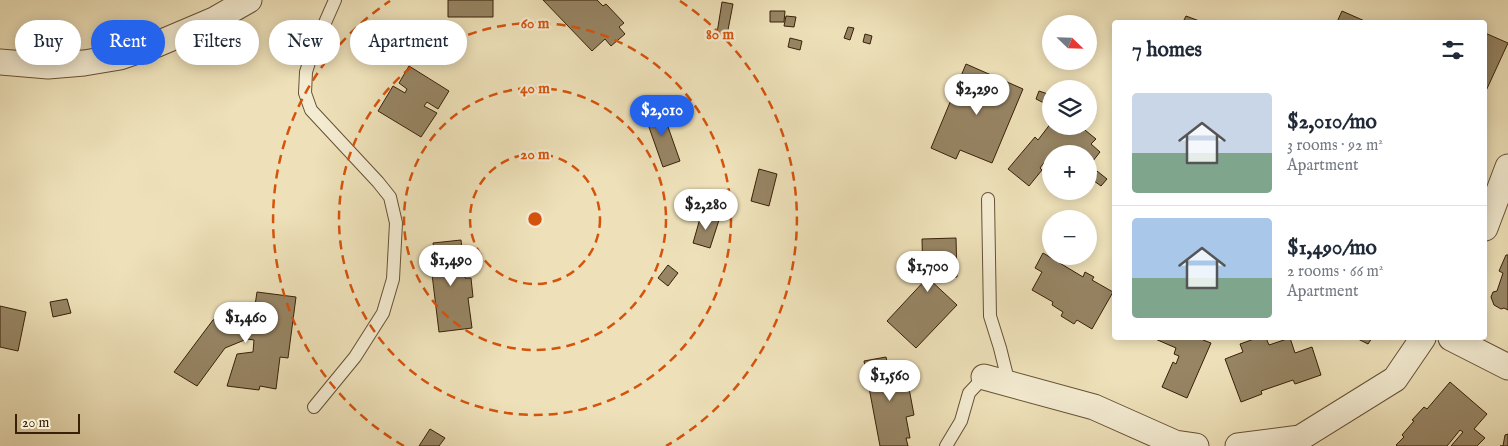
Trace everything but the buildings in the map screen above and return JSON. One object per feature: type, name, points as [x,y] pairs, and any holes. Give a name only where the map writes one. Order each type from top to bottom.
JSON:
[{"type":"street","points":[[0,62],[48,66],[84,64],[120,58],[214,20],[249,0]]},
{"type":"street","points":[[1487,223],[1508,167]]},
{"type":"street","points":[[1238,446],[1300,438],[1395,379],[1422,340]]},
{"type":"street","points":[[1455,340],[1508,367]]},
{"type":"street","points":[[984,377],[1094,406],[1182,445]]},
{"type":"lane","points":[[314,407],[355,357],[382,313],[393,279],[396,223],[390,198],[378,182],[311,110],[306,93],[306,72],[310,57],[335,0]]},
{"type":"lane","points":[[988,199],[990,316],[1009,384]]},
{"type":"lane","points":[[946,446],[961,421],[969,393],[984,377]]}]
